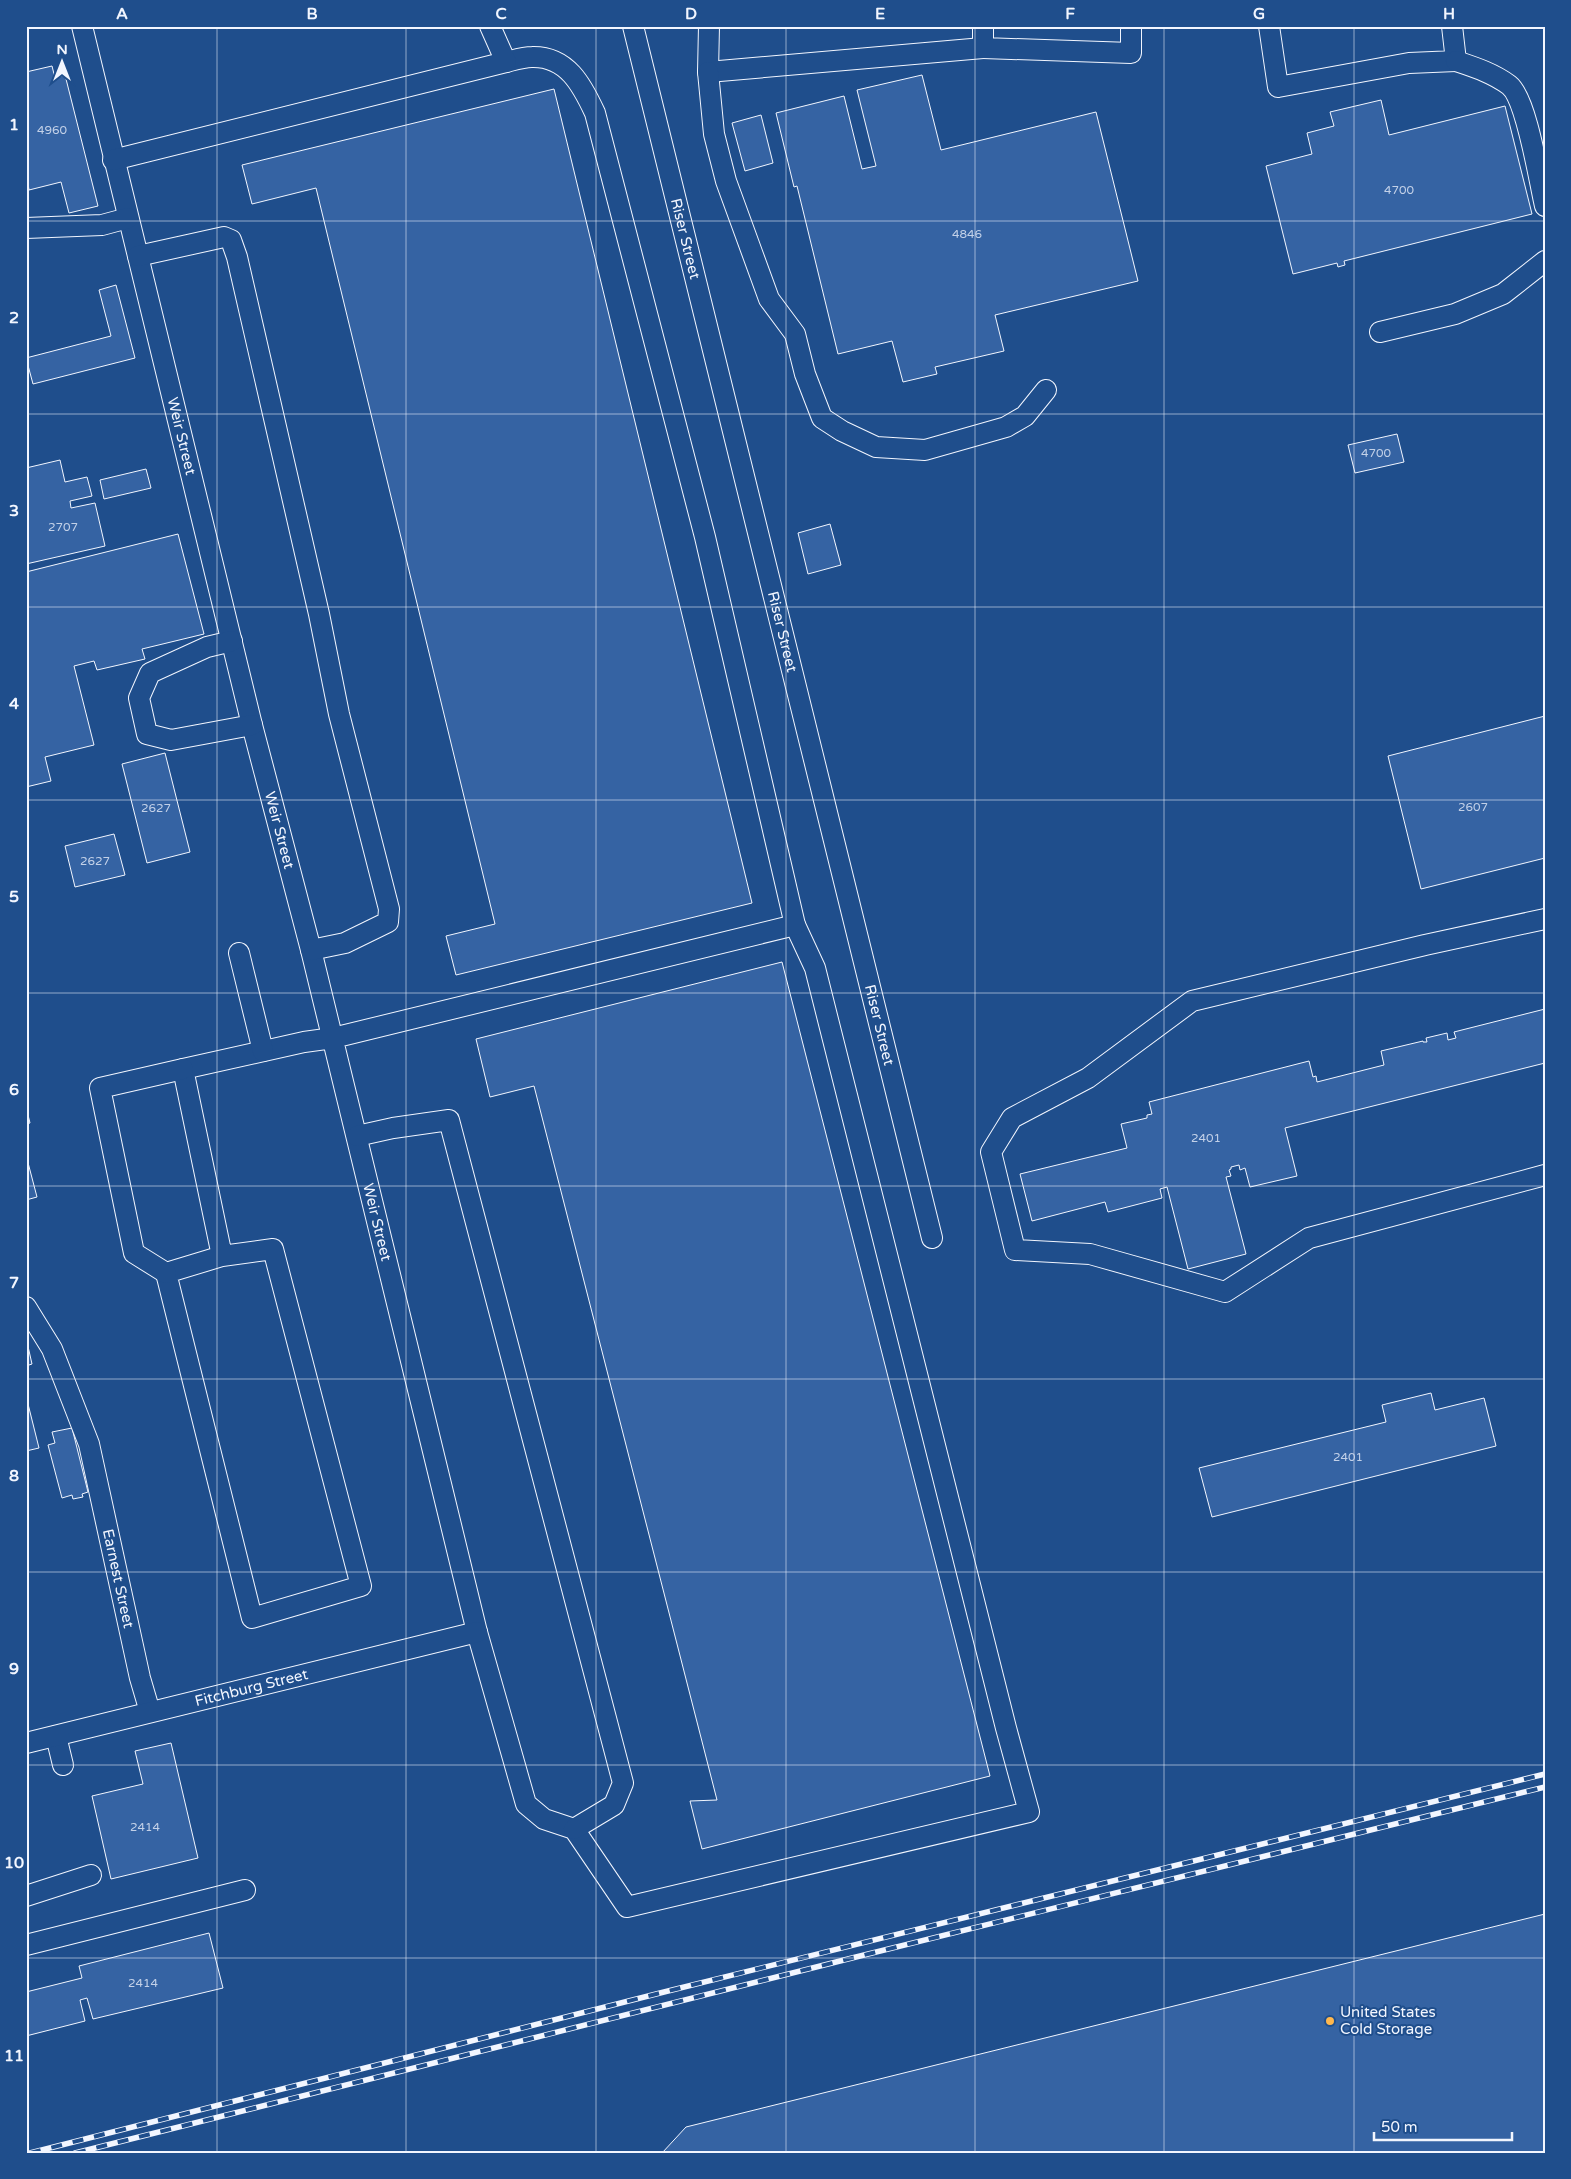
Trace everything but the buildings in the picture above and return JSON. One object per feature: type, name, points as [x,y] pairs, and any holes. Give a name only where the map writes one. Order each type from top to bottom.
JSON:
[{"type":"street","name":"Weir Street","points":[[82,26],[113,160],[252,725],[333,1038],[476,1632],[526,1804],[544,1819],[574,1829]]},
{"type":"street","points":[[490,26],[506,62]]},
{"type":"street","name":"Riser Street","points":[[633,26],[932,1238]]},
{"type":"street","points":[[709,26],[708,72],[714,134],[726,181],[769,299],[795,334],[805,374],[822,418],[842,431],[876,447],[925,450],[1006,427],[1025,416],[1046,390]]},
{"type":"street","points":[[983,26],[983,48]]},
{"type":"street","points":[[708,72],[983,48],[1131,53],[1131,26]]},
{"type":"street","points":[[1269,26],[1278,87],[1409,63],[1456,61],[1489,72],[1511,86],[1524,112],[1545,206]]},
{"type":"street","points":[[1452,26],[1456,61]]},
{"type":"street","points":[[113,160],[532,57],[553,59],[573,73],[586,92],[595,112],[705,537],[795,925],[815,968],[1004,1718],[1030,1812],[627,1907],[574,1829],[614,1805],[623,1783],[449,1120],[393,1128],[357,1136]]},
{"type":"street","points":[[26,228],[102,225],[128,218]]},
{"type":"street","points":[[138,256],[224,237],[231,240],[237,257],[319,614],[339,714],[389,909],[388,922],[345,943],[311,950]]},
{"type":"street","points":[[1380,332],[1455,314],[1503,294],[1545,261]]},
{"type":"street","points":[[232,642],[207,647],[150,673],[139,698],[147,734],[171,740],[252,725]]},
{"type":"street","points":[[1545,919],[1425,945],[1192,1001],[1088,1078],[1012,1118],[992,1152],[1015,1250],[1090,1254],[1225,1292],[1309,1238],[1545,1176]]},
{"type":"street","points":[[166,1274],[222,1256],[273,1250],[361,1586],[252,1618],[166,1274],[134,1252],[100,1088],[304,1042],[333,1038],[795,925]]},
{"type":"street","points":[[239,953],[263,1051]]},
{"type":"street","points":[[183,1069],[222,1256]]},
{"type":"street","name":"Earnest Street","points":[[26,1307],[52,1349],[89,1444],[140,1678],[150,1712]]},
{"type":"street","name":"Fitchburg Street","points":[[26,1743],[476,1632]]},
{"type":"street","points":[[56,1736],[63,1765]]},
{"type":"street","points":[[26,1896],[91,1875]]},
{"type":"street","points":[[26,1945],[245,1890]]},
{"type":"railway","points":[[30,2153],[664,1992],[1545,1774]]},
{"type":"railway","points":[[75,2153],[856,1957],[1545,1787]]},
{"type":"place","name":"United States Cold Storage","points":[[1330,2021]]}]
